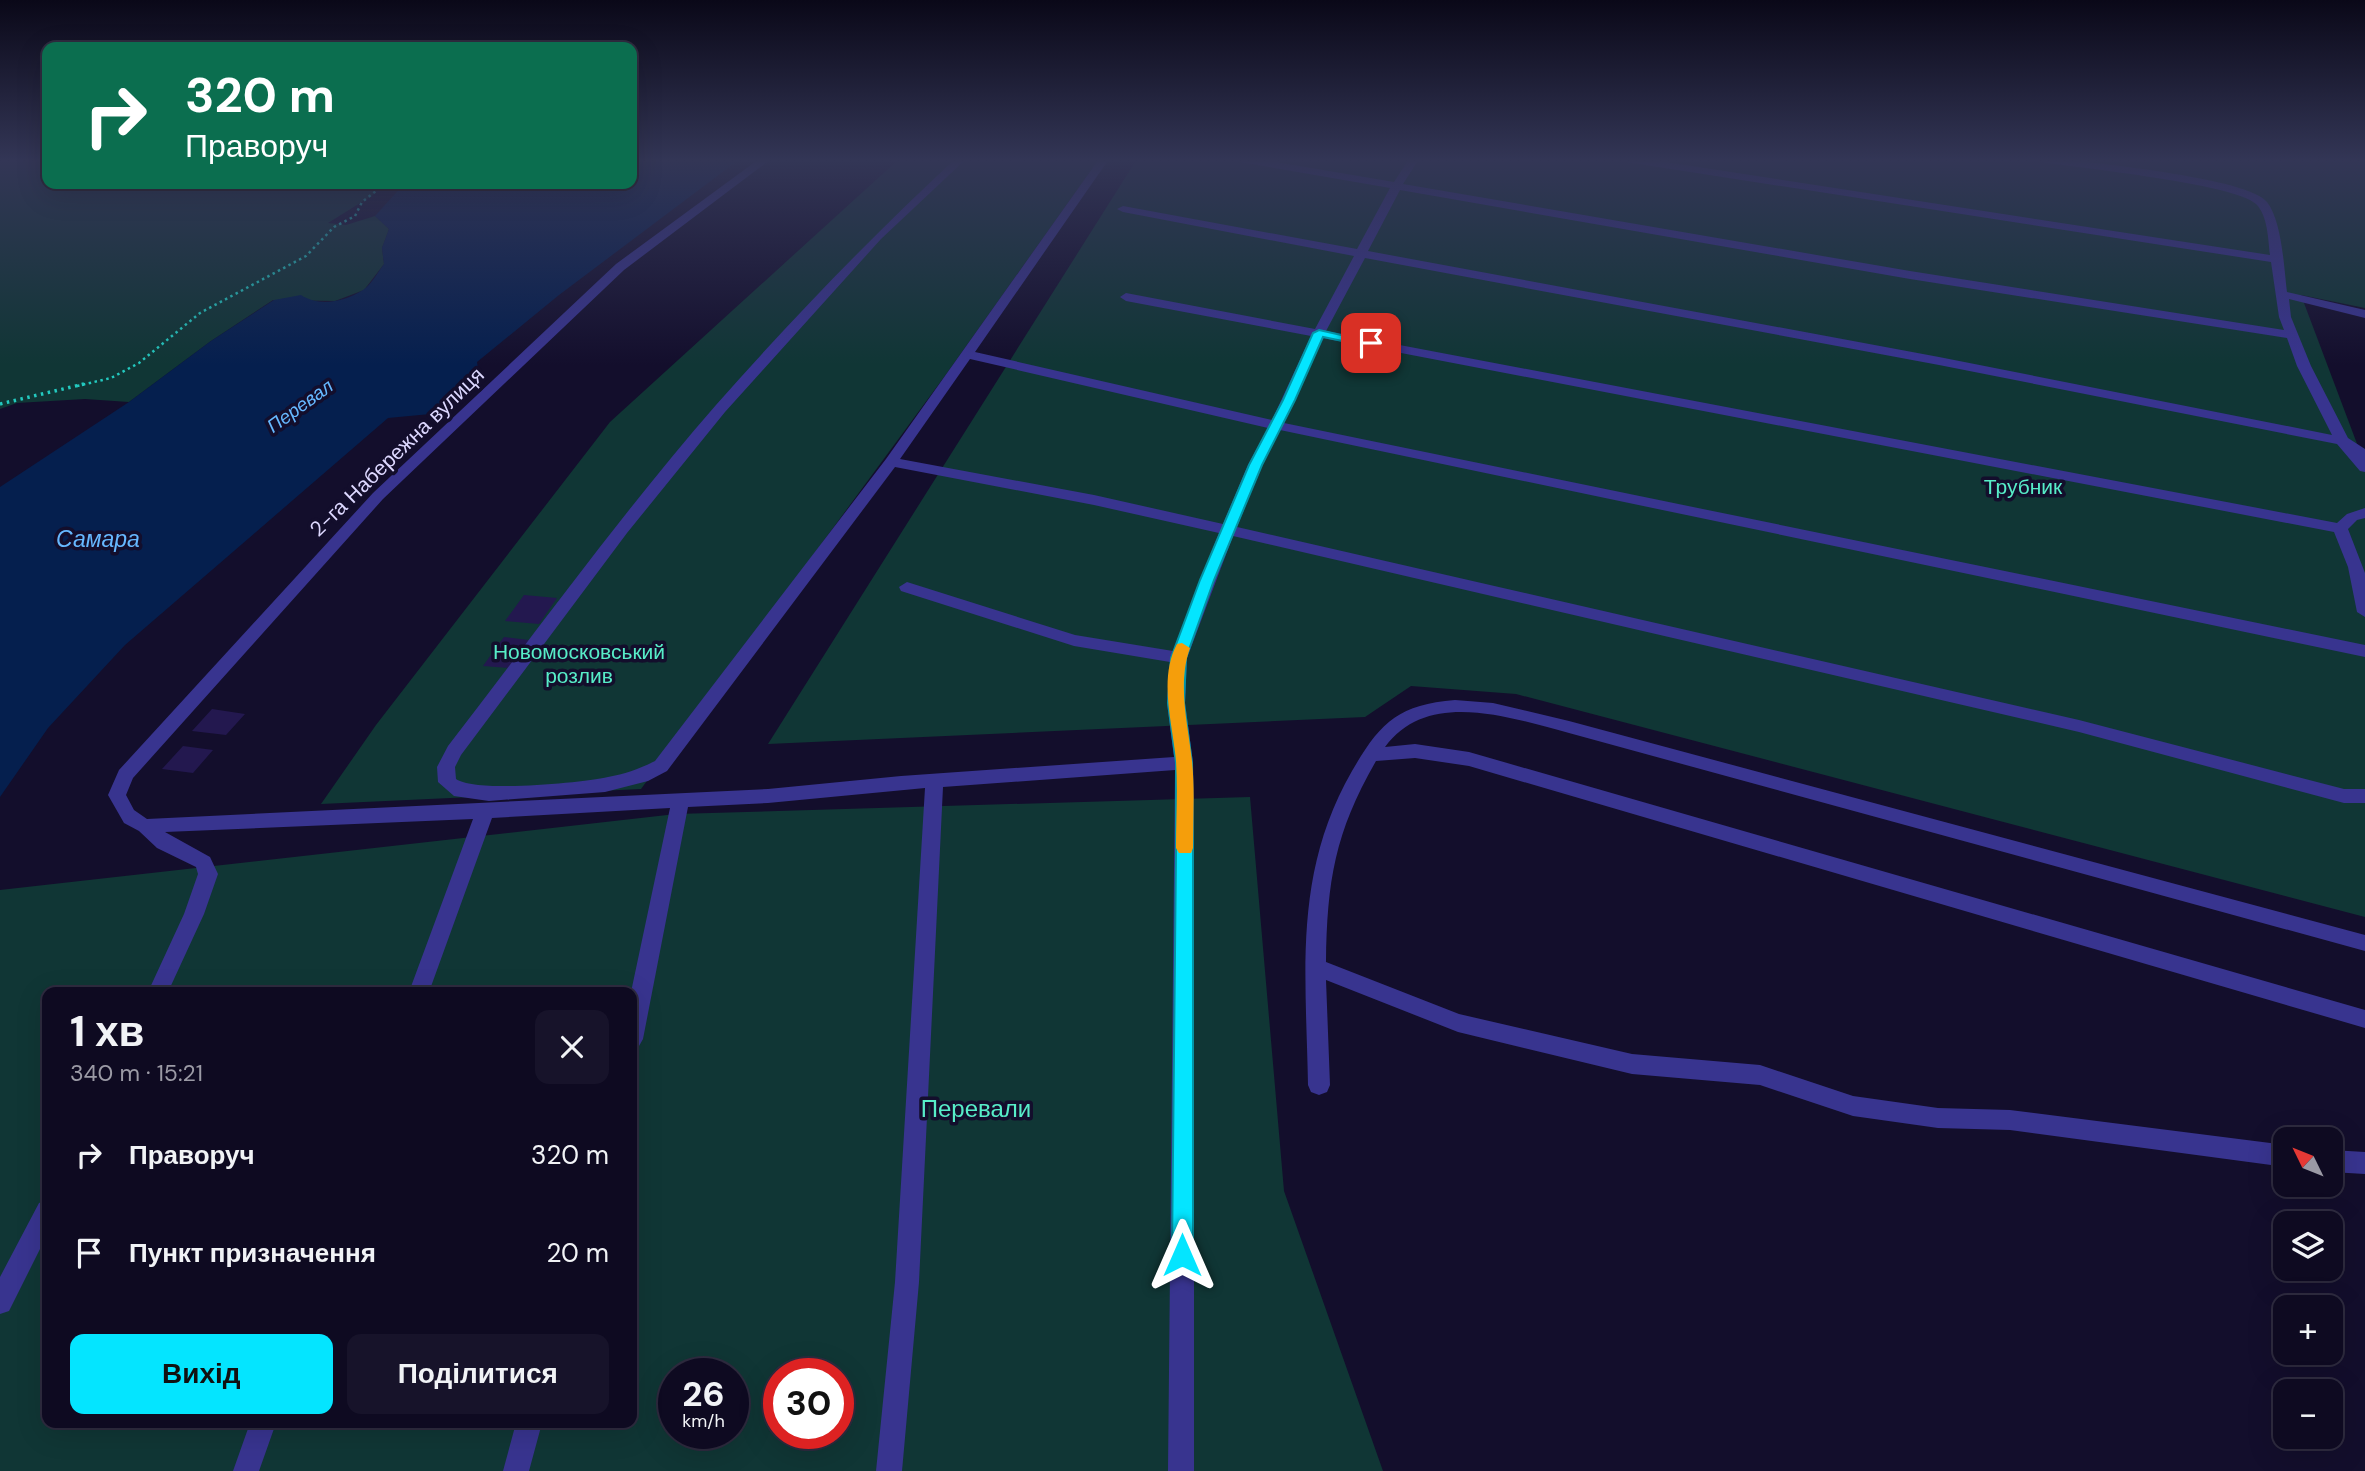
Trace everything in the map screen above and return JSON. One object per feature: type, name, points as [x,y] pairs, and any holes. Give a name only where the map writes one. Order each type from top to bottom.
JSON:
[{"type":"street","name":"2-га Набережна вулиця","points":[[138,823],[122,811],[117,795],[125,775],[342,534],[620,267],[673,228]]},
{"type":"street","points":[[887,228],[720,409],[622,530],[454,751],[446,767],[447,782],[460,791],[489,794],[605,785],[642,776],[661,766],[769,619],[891,462],[1056,228]]},
{"type":"street","points":[[1221,228],[1939,361],[2342,441],[2365,455]]},
{"type":"street","points":[[1181,1471],[1184,763],[1176,703],[1179,658],[1207,580],[1255,465],[1374,228]]},
{"type":"street","points":[[1634,228],[2292,335]]},
{"type":"street","points":[[2077,228],[2276,258]]},
{"type":"street","points":[[2272,228],[2285,317],[2304,366],[2342,441],[2365,468]]},
{"type":"street","points":[[2281,294],[2365,314]]},
{"type":"street","points":[[1126,297],[2340,528]]},
{"type":"street","points":[[967,354],[1193,408],[1276,423],[2365,651]]},
{"type":"street","points":[[891,462],[1094,500],[1229,530],[2079,726],[2343,796],[2365,796]]},
{"type":"street","points":[[2340,528],[2352,517],[2365,513]]},
{"type":"street","points":[[2340,528],[2356,566],[2365,612]]},
{"type":"street","points":[[906,587],[1074,640],[1179,658]]},
{"type":"street","points":[[1319,1085],[1318,901],[1328,846],[1345,799],[1391,726],[1415,712],[1451,705],[1494,709],[2365,943]]},
{"type":"street","points":[[1371,755],[1415,751],[1469,760],[2365,1019]]},
{"type":"street","points":[[138,823],[485,811],[768,796],[1184,763]]},
{"type":"street","points":[[889,1471],[907,1282],[934,781]]},
{"type":"street","points":[[637,1015],[681,799]]},
{"type":"street","points":[[421,987],[485,811]]},
{"type":"street","points":[[138,823],[164,843],[203,862],[208,874],[194,914],[160,987]]},
{"type":"street","points":[[1318,968],[1458,1023],[1632,1064],[1760,1075],[1853,1105],[1938,1118],[2010,1119],[2273,1154]]},
{"type":"street","points":[[2343,1162],[2365,1163]]},
{"type":"street","points":[[0,1303],[42,1221]]},
{"type":"street","points":[[246,1471],[261,1428]]},
{"type":"street","points":[[516,1471],[528,1428]]},
{"type":"path","points":[[0,404],[32,395],[75,389],[121,373],[139,362],[200,313],[306,256],[333,228]]},
{"type":"green space","points":[[0,228],[389,229],[382,248],[384,264],[364,290],[335,301],[273,300],[211,341],[129,402],[85,399],[17,403],[0,409]]},
{"type":"green space","name":"Новомосковський розлив","points":[[824,228],[1050,228],[947,373],[641,789],[321,804],[376,725],[610,422]]},
{"type":"green space","name":"Трубник","points":[[1094,228],[2365,228],[2365,308],[2301,295],[2365,465],[2365,917],[1516,694],[1411,686],[1365,717],[768,744]]},
{"type":"green space","name":"Перевали","points":[[1250,797],[1284,1191],[1383,1471],[0,1471],[0,890],[676,814]]},
{"type":"water","name":"Самара","points":[[649,228],[559,295],[477,362],[479,375],[441,413],[388,418],[125,645],[48,728],[0,797],[0,487],[129,402],[211,341],[274,300],[301,295],[316,301],[332,302],[363,290],[384,264],[382,248],[389,229]]},
{"type":"building","points":[[524,595],[557,598],[539,624],[505,621]]},
{"type":"building","points":[[504,637],[529,640],[509,668],[483,666]]},
{"type":"building","points":[[212,709],[245,714],[226,735],[192,731]]},
{"type":"building","points":[[183,746],[213,750],[193,773],[162,769]]},
{"type":"slow traffic","points":[[1182,648],[1176,703],[1184,763],[1185,848]]},
{"type":"route","points":[[1182,1255],[1185,851],[1184,763],[1176,703],[1179,658],[1207,580],[1255,465],[1289,400],[1319,333],[1371,343]]},
{"type":"water label","name":"Перевал","points":[[300,406]]}]
